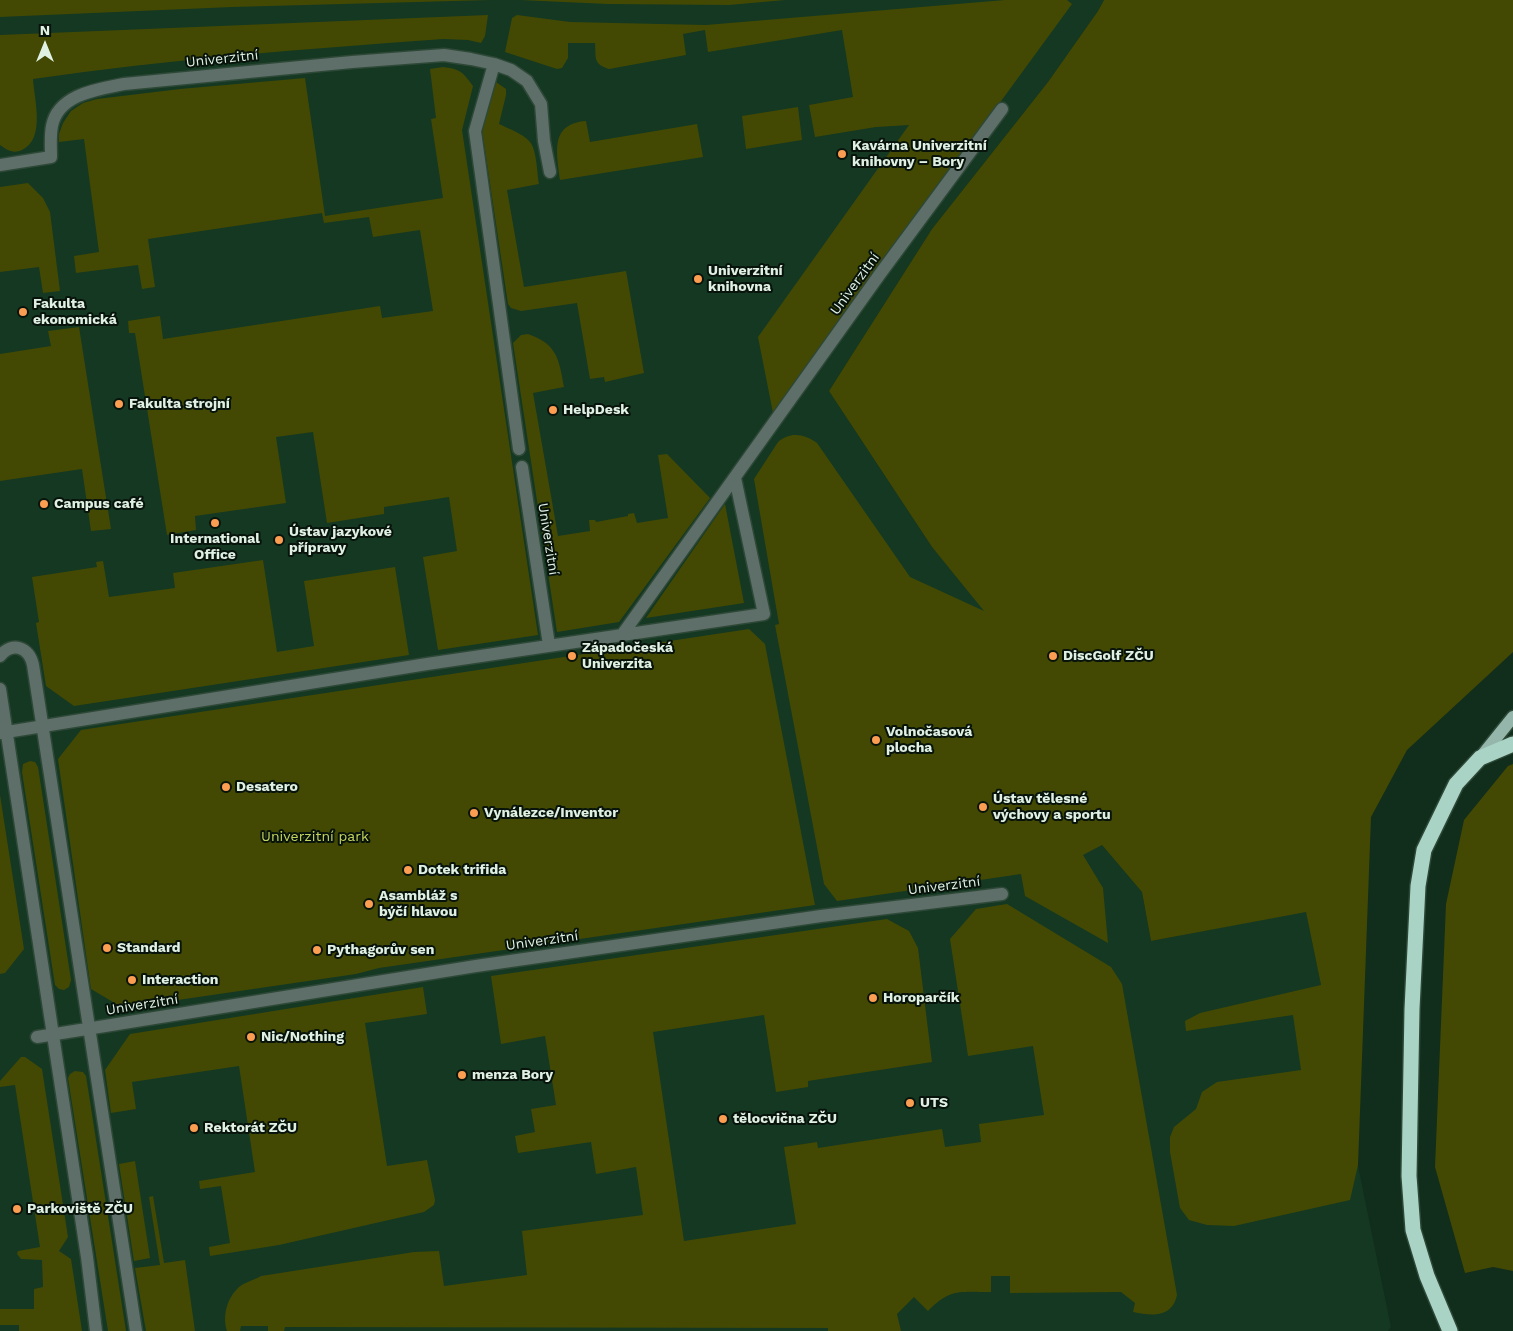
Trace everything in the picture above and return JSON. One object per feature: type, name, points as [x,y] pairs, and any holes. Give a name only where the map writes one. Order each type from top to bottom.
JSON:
[{"type":"highway","points":[[1450,1331],[1427,1276],[1413,1230],[1409,1176],[1412,1009],[1418,886],[1424,850],[1456,784],[1480,758],[1513,744]]},
{"type":"main road","points":[[1480,758],[1513,717]]},
{"type":"street","name":"Univerzitní","points":[[0,165],[51,157],[52,126],[57,113],[68,102],[92,90],[134,83],[352,62],[444,56],[494,64],[511,70],[527,81],[541,104],[544,141],[550,172]]},
{"type":"street","points":[[494,64],[475,131],[519,449]]},
{"type":"street","name":"Univerzitní","points":[[622,635],[880,274],[1002,109]]},
{"type":"street","name":"Univerzitní","points":[[522,467],[549,645]]},
{"type":"street","points":[[3,733],[549,645],[764,614],[735,478]]},
{"type":"street","name":"Univerzitní","points":[[0,656],[7,649],[18,648],[29,654],[33,665],[136,1331]]},
{"type":"street","points":[[0,689],[3,733],[87,1257],[96,1331]]},
{"type":"street","name":"Univerzitní","points":[[37,1037],[476,966],[820,916],[1002,894]]},
{"type":"shaded area","name":"Západočeská Univerzita","points":[[0,0],[1104,0],[1048,82],[932,229],[829,391],[932,547],[985,611],[1102,845],[1142,892],[1151,941],[1306,911],[1391,1327],[1388,1331],[0,1331]]},
{"type":"green space","points":[[0,0],[491,0],[232,7],[0,17]]},
{"type":"green space","points":[[520,0],[785,0],[729,5],[608,4]]},
{"type":"green space","points":[[1005,0],[1067,0],[1072,4],[773,413],[758,337],[909,125],[876,127],[815,137],[809,105],[853,97],[842,30],[708,52],[705,30],[683,34],[686,55],[609,69],[600,65],[596,60],[595,43],[568,43],[568,58],[562,68],[557,69],[505,52],[512,18],[517,15],[570,22],[706,25]]},
{"type":"green space","points":[[1104,0],[1513,0],[1513,652],[1407,750],[1371,817],[1358,1165],[1350,1200],[1234,1226],[1207,1225],[1189,1220],[1180,1208],[1170,1152],[1170,1137],[1174,1127],[1196,1109],[1202,1092],[1217,1082],[1301,1070],[1293,1015],[1186,1031],[1185,1021],[1200,1013],[1321,985],[1306,912],[1151,941],[1142,892],[1102,845],[1083,855],[1103,888],[1108,943],[1025,896],[1021,874],[837,901],[824,884],[775,625],[779,624],[754,479],[778,442],[792,435],[803,436],[812,440],[817,443],[910,577],[984,611],[932,547],[829,391],[932,229],[1048,82]]},
{"type":"green space","points":[[488,15],[485,36],[481,43],[468,40],[443,39],[289,51],[186,60],[33,79],[37,118],[34,137],[29,145],[16,152],[0,145],[0,35]]},
{"type":"green space","points":[[443,67],[461,72],[473,86],[462,130],[538,635],[438,650],[423,557],[457,551],[449,497],[384,507],[384,514],[327,523],[313,432],[276,437],[286,503],[195,516],[196,530],[167,535],[135,333],[129,333],[128,321],[160,316],[163,339],[380,306],[382,318],[433,311],[420,230],[373,237],[369,217],[324,223],[322,213],[148,239],[155,287],[142,289],[138,265],[76,273],[74,256],[99,252],[84,139],[59,142],[59,134],[63,123],[71,111],[83,103],[97,99],[180,89],[305,78],[325,216],[443,198],[431,119],[436,118],[430,69]]},
{"type":"green space","points":[[496,82],[506,89],[499,124],[530,142],[536,162],[539,184],[507,190],[524,287],[626,271],[644,373],[605,382],[604,377],[590,379],[577,303],[521,311],[511,308],[508,304],[482,130]]},
{"type":"green space","points":[[798,107],[802,140],[746,149],[742,116]]},
{"type":"green space","points":[[586,121],[590,142],[697,124],[703,157],[560,180],[557,150],[561,134],[574,123]]},
{"type":"green space","points":[[28,183],[43,198],[50,212],[60,291],[43,293],[39,267],[0,272],[0,187]]},
{"type":"green space","points":[[79,327],[111,529],[91,531],[82,469],[0,481],[0,354],[51,346],[48,331]]},
{"type":"green space","points":[[528,334],[538,338],[551,348],[558,361],[564,387],[533,393],[558,536],[590,531],[589,520],[595,520],[596,522],[628,516],[628,514],[634,513],[637,523],[668,518],[658,455],[667,454],[710,498],[619,622],[557,632],[513,343],[521,335]]},
{"type":"green space","points":[[725,504],[744,603],[646,618]]},
{"type":"green space","points":[[263,560],[277,652],[314,646],[304,581],[395,567],[409,655],[74,706],[46,686],[36,623],[39,622],[32,577],[97,567],[96,562],[103,561],[109,597],[175,588],[173,573]]},
{"type":"green space","name":"Univerzitní park","points":[[749,629],[765,644],[815,905],[379,968],[356,974],[123,1008],[91,989],[58,759],[81,730]]},
{"type":"green space","points":[[30,761],[35,762],[38,767],[71,980],[69,987],[64,990],[59,989],[55,985],[22,772],[23,764]]},
{"type":"green space","points":[[1513,764],[1513,1271],[1493,1267],[1465,1273],[1435,1167],[1446,904],[1464,820],[1508,766]]},
{"type":"green space","points":[[0,795],[24,949],[5,973],[0,974]]},
{"type":"green space","points":[[1007,904],[1111,967],[1122,984],[1177,1295],[1171,1308],[1166,1312],[1147,1314],[1133,1312],[1135,1303],[1121,1292],[1010,1293],[1010,1276],[991,1276],[991,1292],[956,1293],[943,1298],[928,1311],[914,1297],[897,1314],[901,1331],[828,1331],[828,1328],[285,1327],[284,1331],[268,1331],[268,1326],[241,1326],[240,1331],[227,1331],[225,1313],[231,1296],[241,1285],[261,1276],[414,1252],[439,1251],[444,1286],[527,1275],[522,1231],[643,1215],[636,1167],[596,1174],[591,1142],[518,1153],[515,1136],[535,1132],[531,1109],[556,1105],[545,1036],[501,1044],[491,976],[887,919],[909,931],[918,948],[932,1062],[808,1081],[808,1087],[776,1092],[764,1015],[653,1032],[684,1241],[796,1224],[784,1147],[817,1142],[818,1148],[942,1129],[945,1147],[981,1142],[979,1124],[1044,1115],[1033,1046],[968,1056],[950,939],[976,909]]},
{"type":"green space","points":[[423,987],[427,1014],[365,1023],[387,1166],[427,1160],[435,1200],[434,1205],[424,1212],[279,1245],[210,1256],[209,1247],[230,1243],[221,1186],[200,1189],[199,1181],[255,1172],[239,1066],[132,1082],[136,1109],[111,1113],[105,1070],[130,1034]]},
{"type":"green space","points":[[21,1057],[25,1057],[42,1069],[68,1237],[59,1251],[71,1259],[82,1331],[19,1331],[19,1325],[0,1325],[0,1309],[34,1309],[34,1289],[43,1287],[42,1260],[21,1259],[17,1254],[18,1251],[40,1247],[15,1085],[0,1087],[0,1081]]},
{"type":"green space","points":[[75,1071],[83,1072],[86,1076],[126,1331],[108,1331],[68,1078]]},
{"type":"green space","points":[[135,1161],[150,1258],[134,1261],[119,1164]]},
{"type":"green space","points":[[153,1196],[164,1263],[185,1260],[195,1331],[146,1331],[135,1268],[160,1265],[149,1197]]},
{"type":"place","name":"Kavárna Univerzitní knihovny – Bory","points":[[842,154]]},
{"type":"place","name":"Univerzitní knihovna","points":[[698,279]]},
{"type":"place","name":"Fakulta ekonomická","points":[[23,312]]},
{"type":"place","name":"Fakulta strojní","points":[[119,404]]},
{"type":"place","name":"HelpDesk","points":[[553,410]]},
{"type":"place","name":"Campus café","points":[[44,504]]},
{"type":"place","name":"International Office","points":[[215,523]]},
{"type":"place","name":"Ústav jazykové přípravy","points":[[279,540]]},
{"type":"place","name":"Západočeská Univerzita","points":[[572,656]]},
{"type":"place","name":"DiscGolf ZČU","points":[[1053,656]]},
{"type":"place","name":"Volnočasová plocha","points":[[876,740]]},
{"type":"place","name":"Desatero","points":[[226,787]]},
{"type":"place","name":"Ústav tělesné výchovy a sportu","points":[[983,807]]},
{"type":"place","name":"Vynálezce/Inventor","points":[[474,813]]},
{"type":"place","name":"Dotek trifida","points":[[408,870]]},
{"type":"place","name":"Asambláž s býčí hlavou","points":[[369,904]]},
{"type":"place","name":"Standard","points":[[107,948]]},
{"type":"place","name":"Pythagorův sen","points":[[317,950]]},
{"type":"place","name":"Interaction","points":[[132,980]]},
{"type":"place","name":"Horoparčík","points":[[873,998]]},
{"type":"place","name":"Nic/Nothing","points":[[251,1037]]},
{"type":"place","name":"menza Bory","points":[[462,1075]]},
{"type":"place","name":"UTS","points":[[910,1103]]},
{"type":"place","name":"tělocvična ZČU","points":[[723,1119]]},
{"type":"place","name":"Rektorát ZČU","points":[[194,1128]]},
{"type":"place","name":"Parkoviště ZČU","points":[[17,1209]]}]
